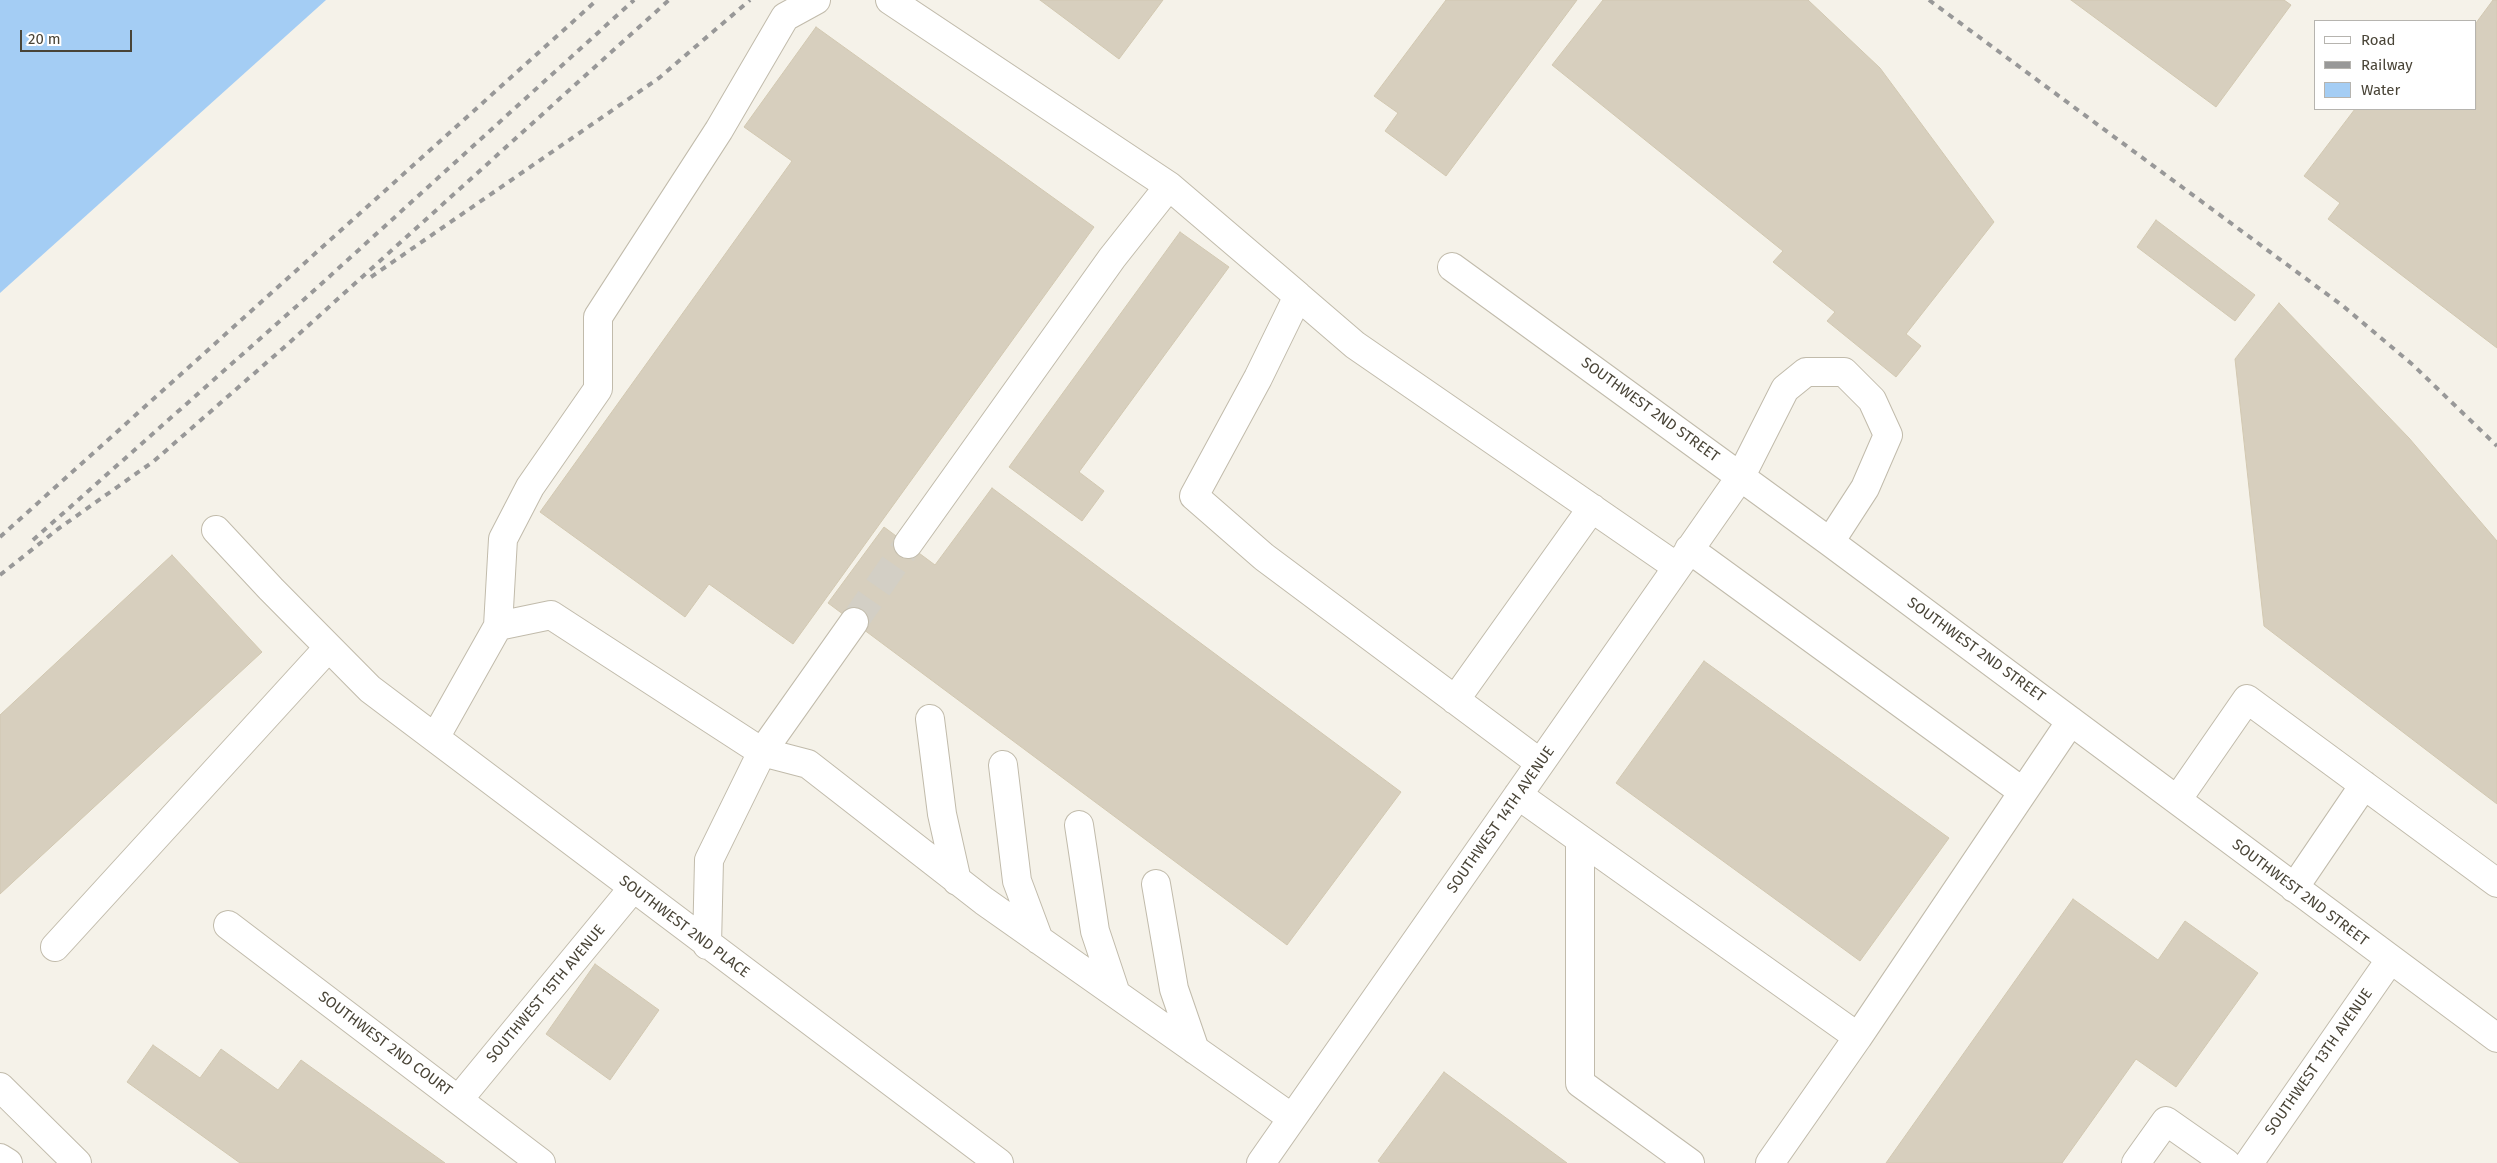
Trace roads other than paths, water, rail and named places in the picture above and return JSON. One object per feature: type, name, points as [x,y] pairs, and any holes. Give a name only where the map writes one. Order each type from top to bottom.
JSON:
[{"type":"street","points":[[435,738],[498,626],[503,539],[530,487],[598,388],[598,317],[719,130],[786,17],[816,0]]},
{"type":"street","points":[[890,0],[1169,186],[1355,345],[1592,508],[1683,558],[2023,792]]},
{"type":"street","points":[[908,544],[1112,258],[1169,186]]},
{"type":"street","name":"SOUTHWEST 2ND STREET","points":[[1452,267],[1741,476],[2497,1038]]},
{"type":"street","points":[[1298,296],[1258,378],[1194,496],[1264,557],[1540,763]]},
{"type":"street","name":"SOUTHWEST 14TH AVENUE","points":[[1261,1163],[1741,476],[1785,389],[1806,372],[1844,372],[1872,400],[1888,435],[1865,488],[1830,542]]},
{"type":"street","points":[[1456,700],[1592,508]]},
{"type":"street","name":"SOUTHWEST 2ND PLACE","points":[[216,530],[328,648],[370,689],[707,945],[999,1163]]},
{"type":"street","points":[[498,626],[551,615],[762,752],[808,764],[957,881],[1292,1118]]},
{"type":"street","points":[[707,945],[709,860],[762,752],[854,622]]},
{"type":"street","points":[[55,947],[328,648]]},
{"type":"street","points":[[2177,800],[2247,700],[2497,883]]},
{"type":"street","points":[[930,719],[942,814],[957,881]]},
{"type":"street","points":[[1770,1163],[1858,1037],[2071,721]]},
{"type":"street","points":[[1003,765],[1017,881],[1039,940]]},
{"type":"street","points":[[2294,888],[2364,785]]},
{"type":"street","points":[[1518,795],[1858,1037]]},
{"type":"street","points":[[1079,825],[1095,931],[1116,994]]},
{"type":"street","points":[[1580,840],[1580,1083],[1690,1163]]},
{"type":"street","points":[[1156,884],[1174,989],[1195,1050]]},
{"type":"street","name":"SOUTHWEST 15TH AVENUE","points":[[459,1099],[633,888]]},
{"type":"street","name":"SOUTHWEST 2ND COURT","points":[[228,925],[541,1163]]},
{"type":"street","name":"SOUTHWEST 13TH AVENUE","points":[[2249,1163],[2390,960]]},
{"type":"street","points":[[0,1087],[77,1163]]},
{"type":"street","points":[[2136,1163],[2166,1121],[2226,1163]]},
{"type":"street","points":[[0,1158],[8,1163]]},
{"type":"water","points":[[0,0],[326,0],[0,293]]},
{"type":"tunnel","points":[[854,622],[908,544]]},
{"type":"railway","points":[[0,537],[597,0]]},
{"type":"railway","points":[[33,540],[298,305],[634,0]]},
{"type":"railway","points":[[0,575],[58,529],[154,461],[289,343],[669,0]]},
{"type":"railway","points":[[371,277],[659,78],[750,0]]},
{"type":"railway","points":[[1929,0],[2343,306],[2413,365],[2497,446]]}]
